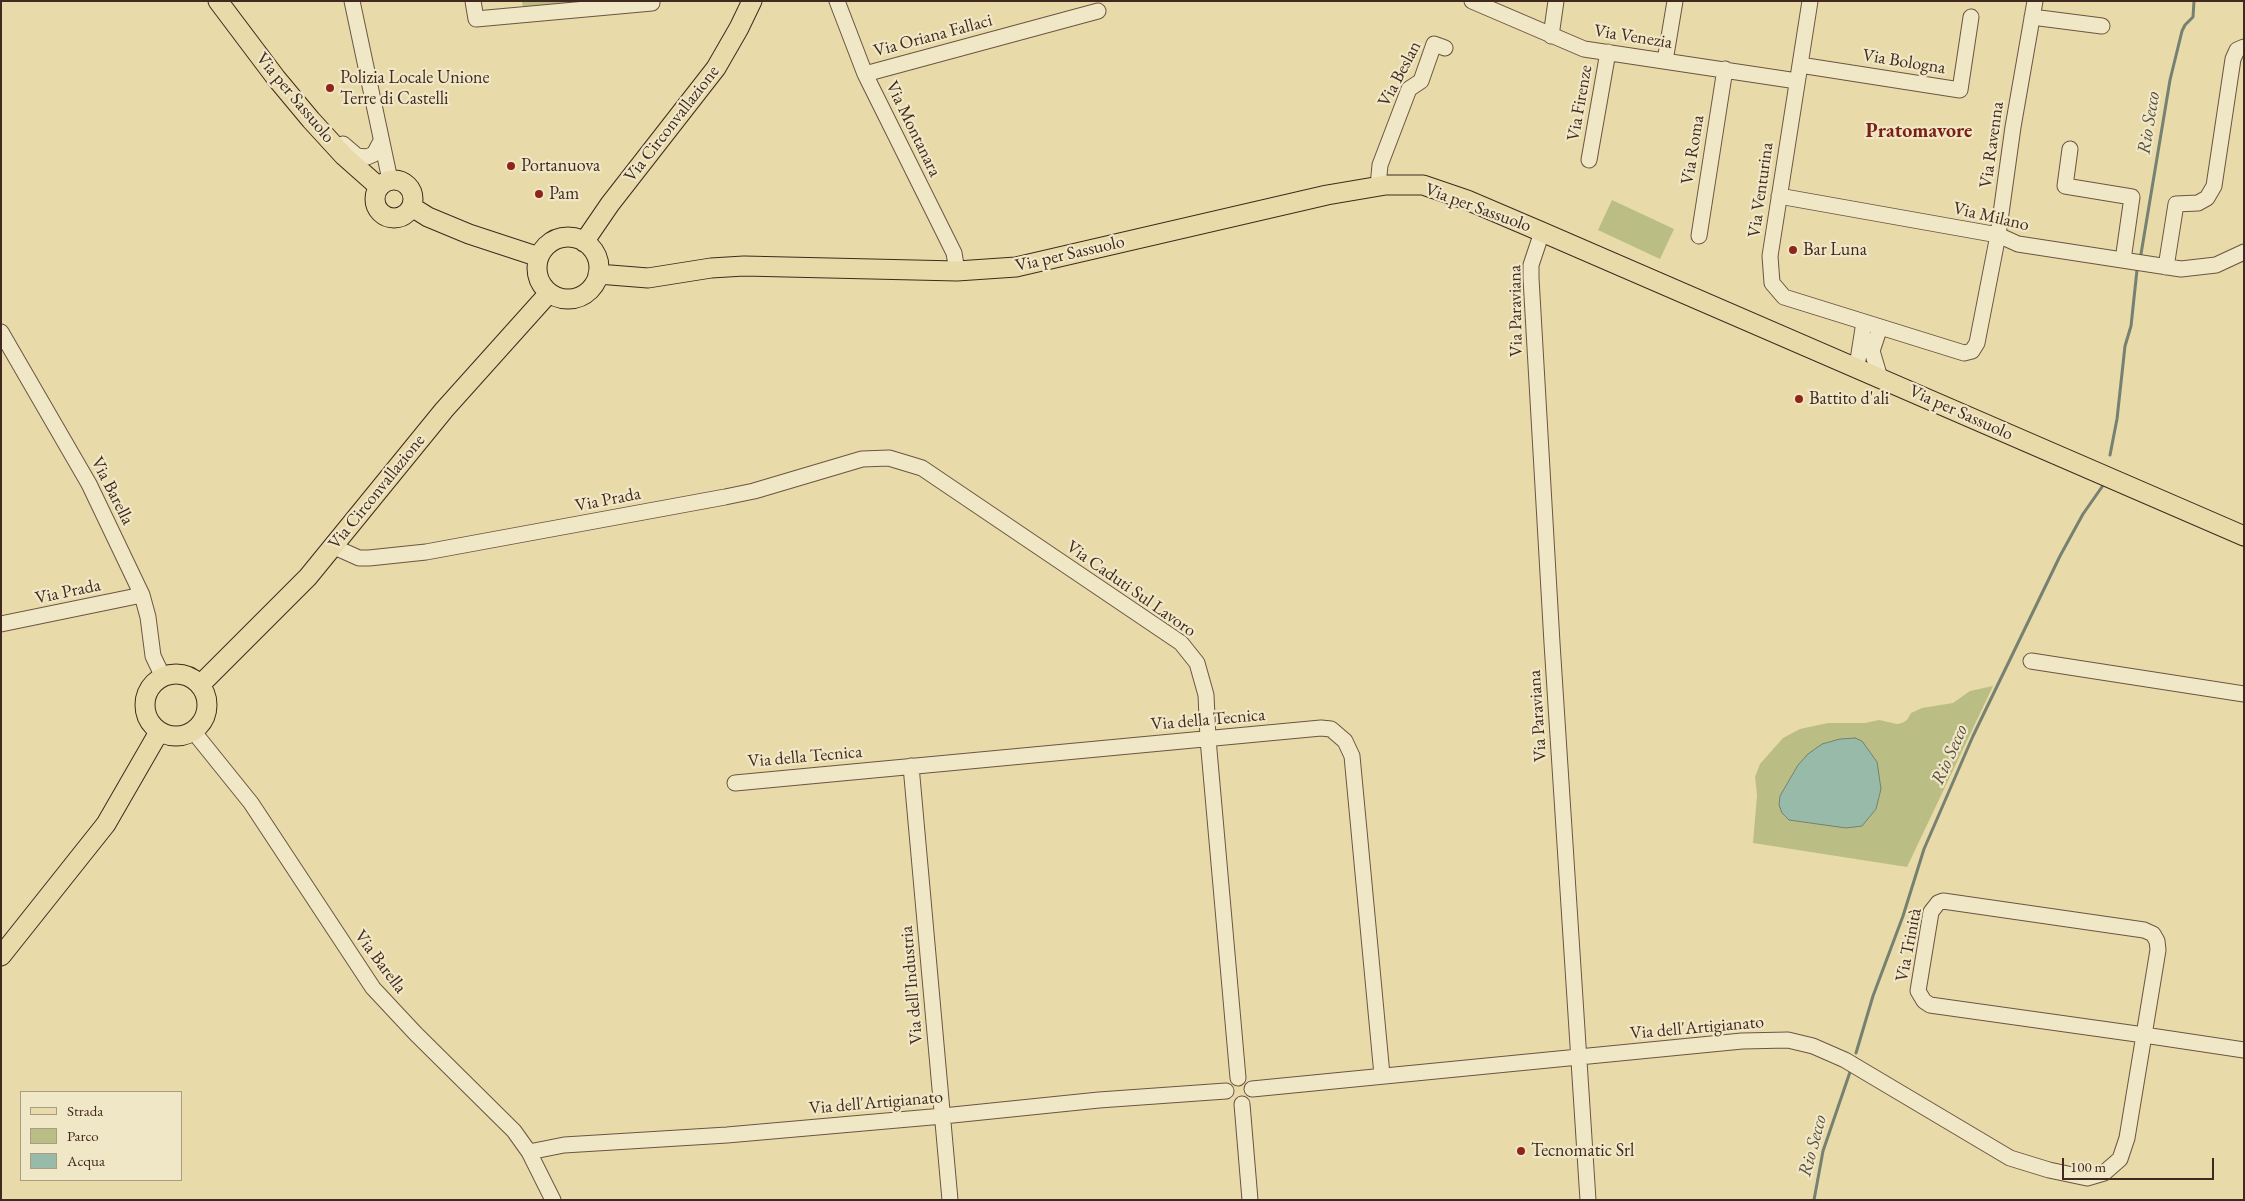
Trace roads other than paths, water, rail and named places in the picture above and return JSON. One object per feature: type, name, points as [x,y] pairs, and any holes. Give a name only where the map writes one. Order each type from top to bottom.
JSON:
[{"type":"main road","name":"Via per Sassuolo","points":[[218,1],[276,78],[320,130],[344,156],[385,183]]},
{"type":"main road","name":"Via Circonvallazione","points":[[584,242],[601,216],[716,68],[752,1]]},
{"type":"main road","points":[[401,181],[410,188],[413,197],[412,207],[400,217],[384,215],[375,202],[385,183],[401,181]]},
{"type":"main road","name":"Via per Sassuolo","points":[[598,274],[648,278],[710,268],[744,266],[957,271],[1016,267],[1317,197],[1378,186],[1423,186],[1438,190],[1542,232],[2244,536]]},
{"type":"main road","points":[[412,207],[428,217],[469,234],[539,257]]},
{"type":"main road","points":[[576,238],[584,242],[598,259],[598,274],[590,290],[575,298],[557,297],[549,293],[539,280],[537,265],[543,249],[558,239],[576,238]]},
{"type":"main road","name":"Via Circonvallazione","points":[[200,685],[295,592],[444,410],[549,293]]},
{"type":"main road","points":[[179,674],[194,679],[200,685],[205,694],[207,712],[204,720],[194,731],[180,736],[173,736],[159,732],[152,726],[145,708],[149,690],[163,677],[179,674]]},
{"type":"main road","points":[[1,956],[106,824],[159,732]]},
{"type":"street","points":[[352,1],[381,141],[385,183]]},
{"type":"street","points":[[473,1],[476,20],[652,3],[652,1]]},
{"type":"street","name":"Via Montanara","points":[[837,1],[865,74],[952,250],[957,271]]},
{"type":"street","name":"Via Venezia","points":[[1472,1],[1551,36],[1584,48],[1797,81]]},
{"type":"street","points":[[1551,36],[1556,1]]},
{"type":"street","points":[[1665,61],[1675,1]]},
{"type":"street","name":"Via Venturina","points":[[1810,1],[1779,196],[1770,266],[1772,283],[1784,297],[1960,352],[1972,351]]},
{"type":"street","name":"Via Ravenna","points":[[1972,351],[1977,343],[1998,235],[2013,127],[2035,1]]},
{"type":"street","name":"Via Oriana Fallaci","points":[[865,74],[1098,11]]},
{"type":"street","name":"Via Bologna","points":[[1800,65],[1960,90],[1971,17]]},
{"type":"street","points":[[2032,17],[2102,26]]},
{"type":"street","name":"Via Beslan","points":[[1378,186],[1380,165],[1409,89],[1421,81],[1434,44],[1444,48]]},
{"type":"street","points":[[2166,267],[2176,204],[2198,203],[2207,198],[2214,186],[2233,59],[2237,50],[2244,47]]},
{"type":"street","name":"Via Firenze","points":[[1589,160],[1608,52]]},
{"type":"street","name":"Via Roma","points":[[1699,236],[1725,70]]},
{"type":"street","points":[[320,130],[333,133],[351,152],[362,157],[374,154],[381,141]]},
{"type":"street","points":[[2070,150],[2065,186],[2132,197],[2123,260]]},
{"type":"street","name":"Via Milano","points":[[1779,196],[1998,235],[2018,244],[2181,269],[2216,265],[2244,252]]},
{"type":"street","name":"Via Paraviana","points":[[1542,232],[1531,264],[1531,278],[1552,643],[1588,1200]]},
{"type":"street","points":[[1864,322],[1866,347],[1880,378]]},
{"type":"street","points":[[1852,365],[1880,327]]},
{"type":"street","name":"Via Barella","points":[[1,332],[89,484],[142,596],[148,617],[151,649],[163,677]]},
{"type":"street","points":[[1852,365],[1866,347]]},
{"type":"street","name":"Via Prada","points":[[332,546],[359,558],[435,551],[726,497],[754,491],[862,459],[889,458]]},
{"type":"street","name":"Via Caduti Sul Lavoro","points":[[889,458],[922,468],[1180,643],[1197,663],[1204,683],[1238,1078]]},
{"type":"street","name":"Via Prada","points":[[1,624],[142,596]]},
{"type":"street","points":[[2031,661],[2244,694]]},
{"type":"street","name":"Via della Tecnica","points":[[734,783],[1321,728],[1331,729],[1338,734],[1349,748],[1382,1075]]},
{"type":"street","name":"Via Barella","points":[[194,731],[251,803],[374,988],[416,1034],[503,1120],[529,1152],[553,1200]]},
{"type":"street","name":"Via dell’Industria","points":[[911,766],[950,1200]]},
{"type":"street","name":"Via Trinità","points":[[2112,1168],[2120,1159],[2128,1138],[2144,1034],[2158,950],[2153,934],[2144,930],[1950,901],[1938,903],[1933,907],[1918,991],[1924,1001],[1937,1006],[2144,1034],[2244,1050]]},
{"type":"street","name":"Via dell'Artigianato","points":[[1252,1089],[1579,1056],[1751,1041],[1788,1040],[1805,1043],[1845,1060],[2010,1158],[2049,1170],[2087,1178],[2096,1177],[2112,1168]]},
{"type":"street","points":[[1238,1078],[1246,1080],[1252,1089],[1250,1097],[1242,1104],[1231,1101],[1226,1091],[1231,1081],[1238,1078]]},
{"type":"street","name":"Via dell'Artigianato","points":[[529,1152],[564,1145],[727,1135],[1099,1100],[1226,1091]]},
{"type":"street","points":[[1242,1104],[1250,1200]]},
{"type":"water","points":[[1855,738],[1862,741],[1877,762],[1881,789],[1876,809],[1862,826],[1846,828],[1789,820],[1782,813],[1779,805],[1780,796],[1798,765],[1808,754],[1822,744],[1840,739]]},
{"type":"waterway","name":"Rio Secco","points":[[2141,254],[2170,80],[2182,31],[2193,17],[2194,1]]},
{"type":"waterway","name":"Rio Secco","points":[[2110,455],[2117,419],[2125,346],[2131,326],[2137,270]]},
{"type":"waterway","name":"Rio Secco","points":[[1856,1053],[1873,996],[1903,916],[1924,849],[1973,736],[2060,556],[2083,514],[2104,484]]},
{"type":"waterway","name":"Rio Secco","points":[[1814,1200],[1823,1151],[1850,1072]]},
{"type":"place","name":"Polizia Locale Unione Terre di Castelli","points":[[330,88]]},
{"type":"place","name":"Portanuova","points":[[511,166]]},
{"type":"place","name":"Pam","points":[[539,194]]},
{"type":"place","name":"Bar Luna","points":[[1793,250]]},
{"type":"place","name":"Battito d'ali","points":[[1799,399]]},
{"type":"place","name":"Tecnomatic Srl","points":[[1521,1151]]},
{"type":"district","name":"Pratomavore","points":[[1919,132]]}]
